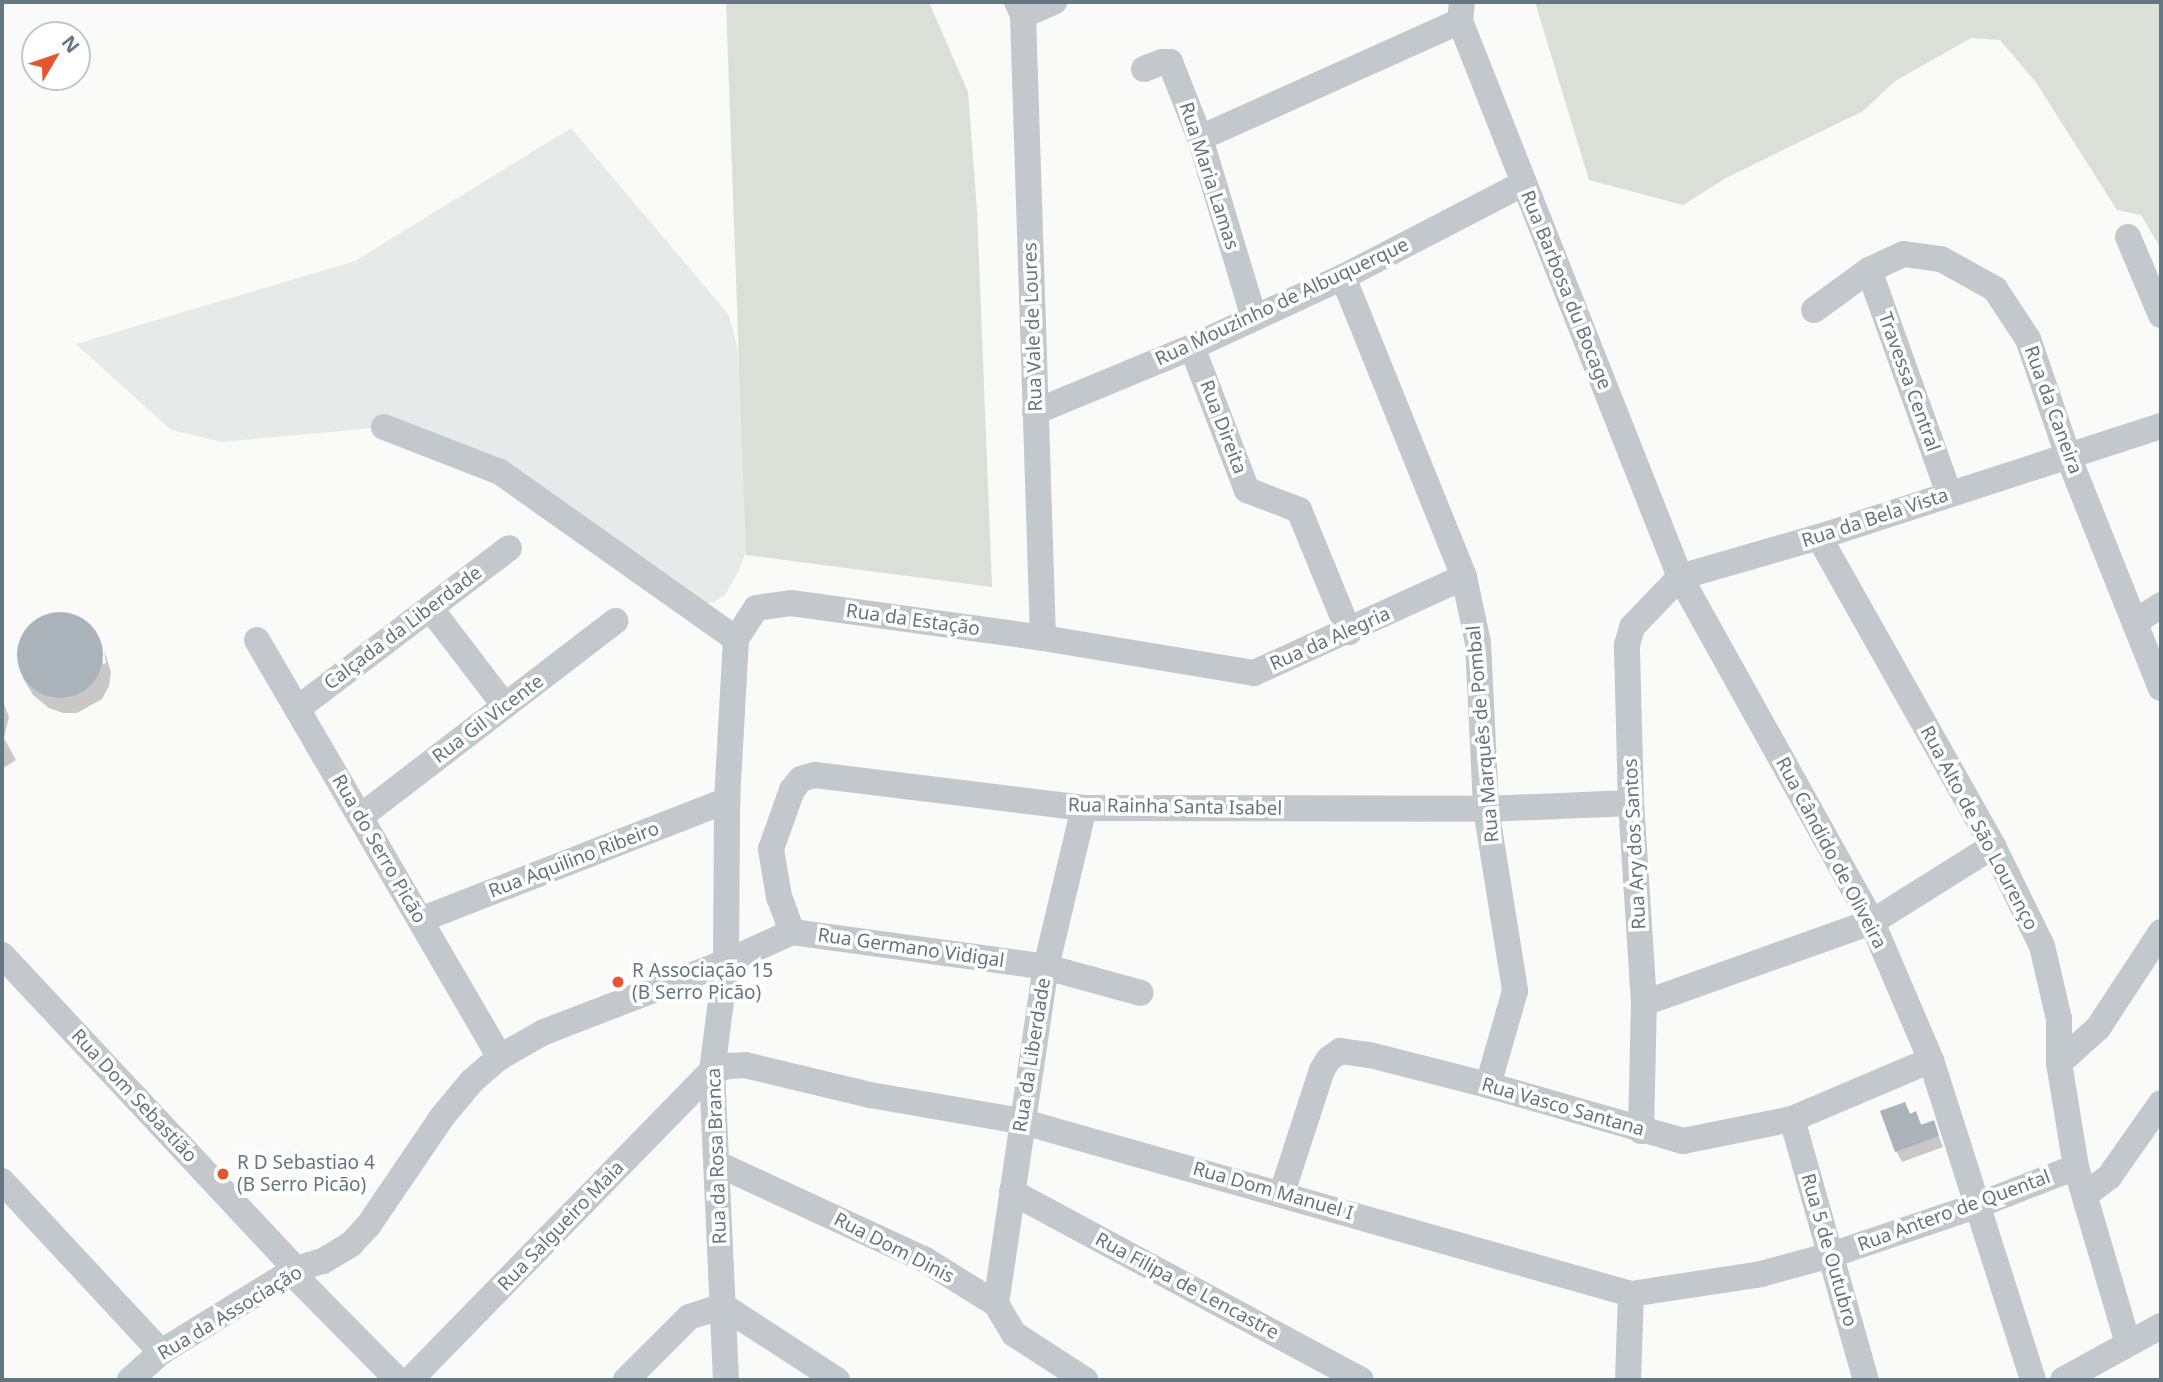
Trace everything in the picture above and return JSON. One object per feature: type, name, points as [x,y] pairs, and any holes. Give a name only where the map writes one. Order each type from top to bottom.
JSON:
[{"type":"street","points":[[1020,9],[1054,2]]},
{"type":"street","name":"Rua Vale de Loures","points":[[1020,9],[1043,638]]},
{"type":"street","points":[[1200,138],[1461,11]]},
{"type":"street","name":"Rua Barbosa du Bocage","points":[[1461,11],[1524,183],[1680,577]]},
{"type":"street","name":"Rua Maria Lamas","points":[[1144,69],[1170,62],[1200,138],[1254,318]]},
{"type":"street","name":"Rua Mouzinho de Albuquerque","points":[[1035,412],[1192,347],[1343,277],[1524,183]]},
{"type":"street","points":[[2129,237],[2161,315]]},
{"type":"street","name":"Rua da Caneira","points":[[1814,310],[1869,270],[1904,254],[1941,259],[1994,289],[2028,339],[2068,456],[2161,688]]},
{"type":"street","name":"Travessa Central","points":[[1869,270],[1949,494]]},
{"type":"street","name":"Rua Marquês de Pombal","points":[[1343,277],[1464,578],[1478,643],[1486,808],[1515,991],[1488,1085]]},
{"type":"street","name":"Rua Direita","points":[[1192,347],[1247,490],[1298,510],[1349,632]]},
{"type":"street","name":"Rua da Bela Vista","points":[[1680,577],[1819,537],[2161,426]]},
{"type":"street","points":[[384,427],[500,472],[736,639]]},
{"type":"street","name":"Rua Alto de São Lourenço","points":[[1819,537],[1993,846],[2042,946],[2059,1019],[2059,1063],[2077,1167],[2128,1344]]},
{"type":"street","name":"Calçada da Liberdade","points":[[297,709],[509,548]]},
{"type":"street","name":"Rua Ary dos Santos","points":[[1641,1130],[1644,1003],[1631,803],[1627,645],[1632,627],[1643,612],[1680,577]]},
{"type":"street","name":"Rua Cândido de Oliveira","points":[[1680,577],[1871,922],[1931,1060],[2033,1380]]},
{"type":"street","name":"Rua da Alegria","points":[[1107,649],[1254,673],[1464,578]]},
{"type":"street","name":"Rua da Estação","points":[[736,639],[756,608],[790,603],[1107,649]]},
{"type":"street","points":[[2135,622],[2161,605]]},
{"type":"street","points":[[430,608],[505,706]]},
{"type":"street","name":"Rua Gil Vicente","points":[[360,817],[615,621]]},
{"type":"street","name":"Rua da Rosa Branca","points":[[726,1380],[712,1071],[726,962],[727,800],[736,639]]},
{"type":"street","name":"Rua do Serro Picão","points":[[257,640],[500,1057]]},
{"type":"street","name":"Rua Rainha Santa Isabel","points":[[792,932],[779,897],[771,849],[792,790],[801,779],[815,775],[1084,808],[1486,808],[1631,803]]},
{"type":"street","name":"Rua Aquilino Ribeiro","points":[[420,920],[727,800]]},
{"type":"street","name":"Rua da Liberdade","points":[[996,1304],[1020,1121],[1046,967],[1084,808]]},
{"type":"street","points":[[1644,1003],[1871,922],[1993,846]]},
{"type":"street","name":"Rua Germano Vidigal","points":[[726,962],[792,932],[1046,967],[1141,993]]},
{"type":"street","points":[[2059,1063],[2098,1028],[2161,932]]},
{"type":"street","name":"Rua Dom Sebastião","points":[[2,955],[398,1380]]},
{"type":"street","name":"Rua da Associação","points":[[130,1380],[161,1352],[293,1270],[323,1261],[351,1244],[368,1226],[442,1117],[472,1081],[500,1057],[544,1032],[588,1013],[726,962]]},
{"type":"street","name":"Rua Vasco Santana","points":[[1282,1193],[1322,1070],[1329,1059],[1340,1051],[1370,1055],[1488,1085],[1683,1141],[1792,1119],[1931,1060]]},
{"type":"street","name":"Rua Dom Manuel I","points":[[712,1071],[745,1065],[870,1095],[1020,1121],[1632,1294],[1761,1274],[1831,1255]]},
{"type":"street","name":"Rua Salgueiro Maia","points":[[410,1380],[712,1071]]},
{"type":"street","points":[[2085,1195],[2109,1177],[2160,1106]]},
{"type":"street","name":"Rua 5 de Outubro","points":[[1792,1119],[1866,1380]]},
{"type":"street","name":"Rua Dom Dinis","points":[[718,1164],[924,1259],[996,1304],[1014,1334],[1085,1380]]},
{"type":"street","name":"Rua Antero de Quental","points":[[1831,1255],[1976,1206],[2077,1167]]},
{"type":"street","points":[[2,1181],[161,1352]]},
{"type":"street","name":"Rua Filipa de Lencastre","points":[[1012,1192],[1361,1380]]},
{"type":"street","points":[[1628,1380],[1632,1294]]},
{"type":"street","points":[[626,1380],[689,1317],[723,1306],[837,1380]]},
{"type":"street","points":[[2063,1380],[2161,1326]]},
{"type":"shaded area","points":[[726,2],[929,2],[968,92],[977,211],[992,587],[746,555]]},
{"type":"shaded area","points":[[1535,2],[2161,2],[2161,249],[2141,215],[2117,210],[2035,81],[2000,40],[1971,38],[1895,81],[1863,111],[1726,178],[1683,205],[1589,180]]},
{"type":"shaded area","points":[[571,128],[729,315],[772,486],[738,572],[725,595],[714,602],[703,604],[500,472],[384,427],[222,442],[171,430],[76,344],[355,261]]},
{"type":"building","points":[[60,612],[84,619],[96,631],[103,655],[96,679],[84,691],[60,698],[36,691],[24,679],[17,655],[24,631],[36,619]]},
{"type":"building","points":[[1905,1102],[1910,1114],[1916,1111],[1921,1125],[1934,1120],[1939,1136],[1895,1152],[1880,1111]]},
{"type":"place","name":"R Associação 15 (B Serro Picão)","points":[[618,982]]},
{"type":"place","name":"R D Sebastiao 4 (B Serro Picão)","points":[[223,1174]]}]
